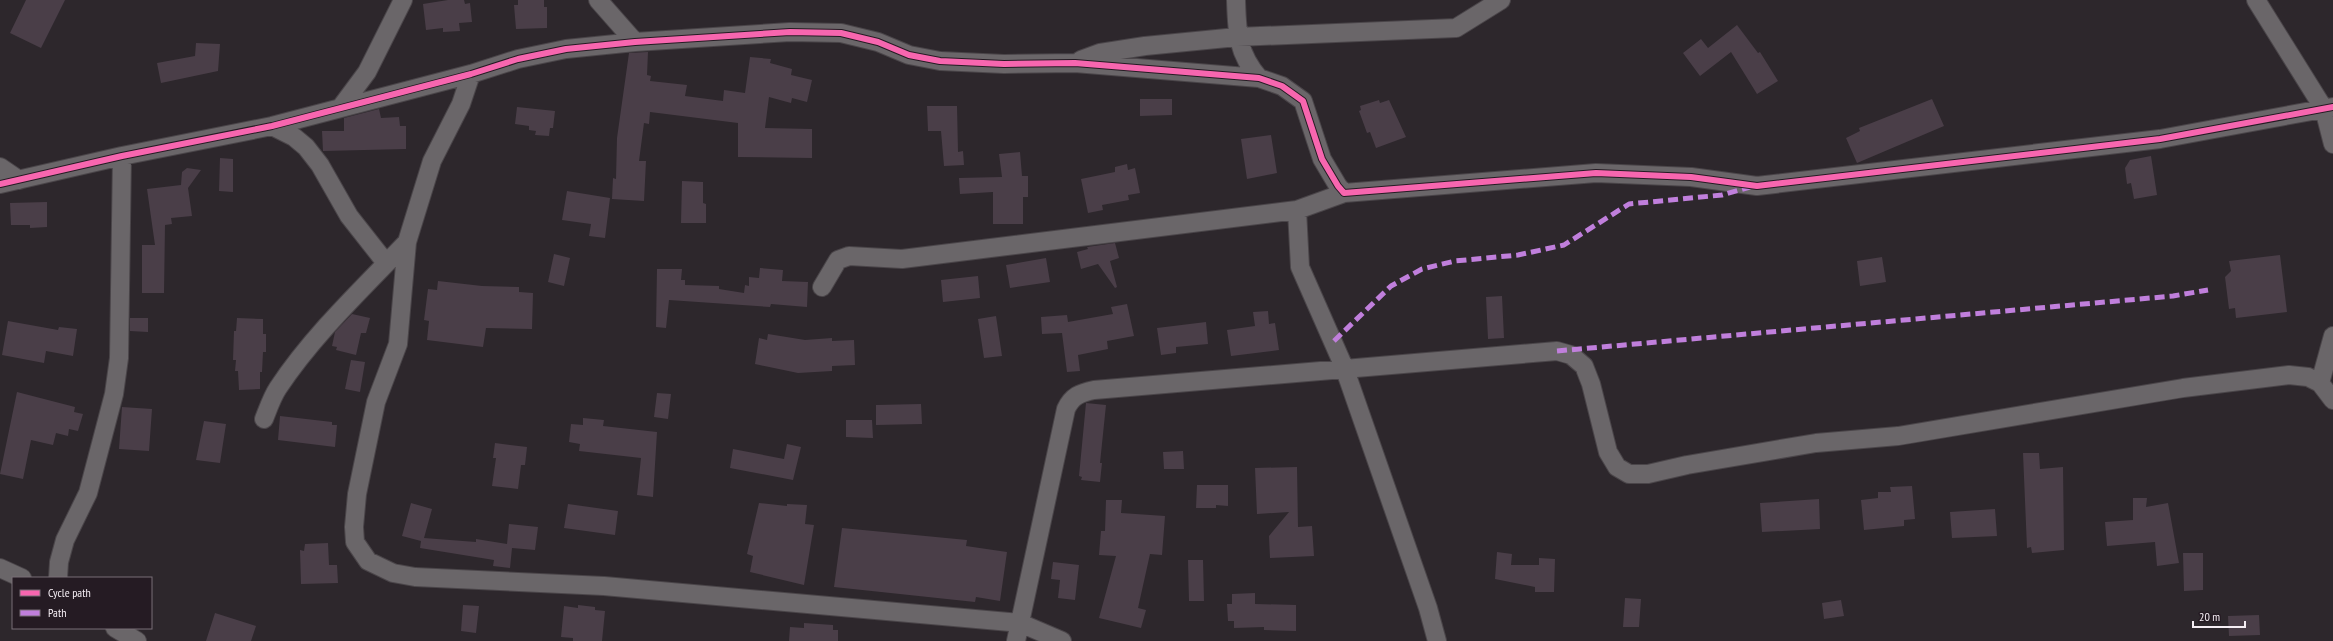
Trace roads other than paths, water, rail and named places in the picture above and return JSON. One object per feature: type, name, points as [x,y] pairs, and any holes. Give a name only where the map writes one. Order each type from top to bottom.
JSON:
[{"type":"street","points":[[341,107],[367,72],[403,0]]},
{"type":"street","points":[[598,0],[635,42]]},
{"type":"street","points":[[1236,0],[1237,37],[1246,61],[1259,78]]},
{"type":"street","points":[[1075,63],[1100,53],[1145,46],[1237,37],[1456,28],[1501,0]]},
{"type":"street","points":[[2256,0],[2329,108],[2333,144]]},
{"type":"street","points":[[0,184],[122,156],[272,126],[471,74],[518,59],[566,49],[635,42],[790,32],[841,33],[878,42],[909,55],[940,61],[1004,64],[1075,63],[1259,78],[1282,86],[1303,101],[1322,159],[1338,186],[1344,192]]},
{"type":"street","points":[[471,74],[461,104],[432,161],[407,242],[398,344],[376,402],[357,500],[354,527],[355,542],[368,561],[393,573],[415,577],[604,586],[1020,623],[1062,641]]},
{"type":"street","points":[[822,287],[838,260],[849,256],[902,259],[1297,210],[1344,192],[1596,172],[1691,177],[1757,186],[2160,139],[2329,108]]},
{"type":"street","points":[[272,126],[294,137],[306,147],[320,165],[349,216],[386,263]]},
{"type":"street","points":[[58,577],[59,562],[65,540],[88,493],[114,394],[119,358],[123,218],[122,156]]},
{"type":"street","points":[[0,167],[19,180]]},
{"type":"street","points":[[1297,210],[1300,267],[1334,341],[1344,367],[1428,608],[1437,641]]},
{"type":"street","points":[[264,419],[277,389],[299,360],[349,300],[407,242]]},
{"type":"street","points":[[2320,383],[2333,336]]},
{"type":"street","points":[[1313,370],[1334,341]]},
{"type":"street","points":[[1016,641],[1065,417],[1071,399],[1080,393],[1094,390],[1344,367],[1557,351],[1571,355],[1584,366],[1591,384],[1608,452],[1617,467],[1629,474],[1648,474],[1687,465],[1816,443],[1898,436],[2191,387],[2289,375],[2308,377],[2320,383],[2333,400]]},
{"type":"street","points":[[0,568],[20,577]]},
{"type":"street","points":[[117,629],[137,641]]}]
